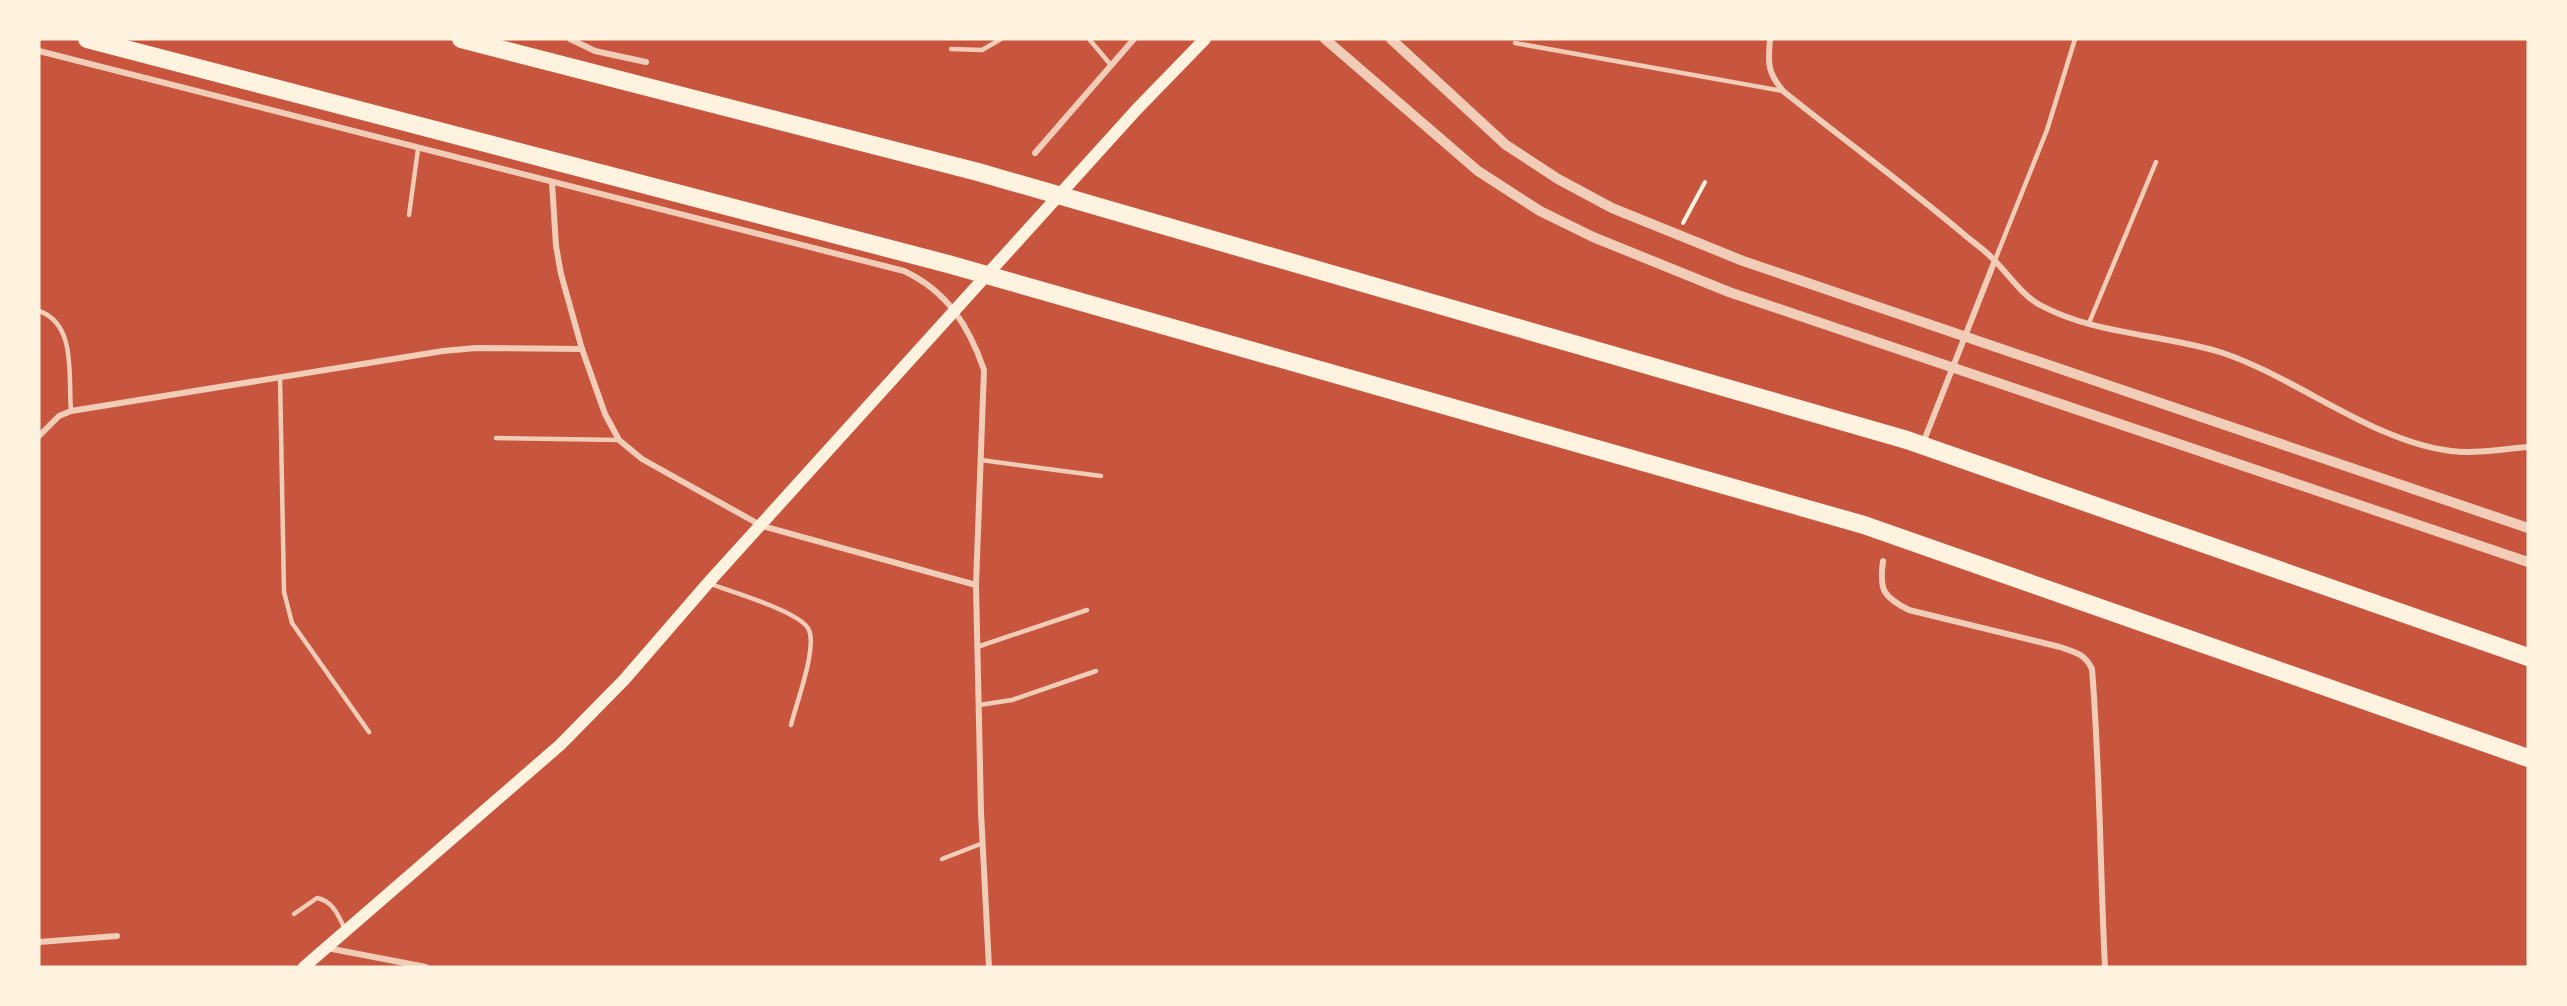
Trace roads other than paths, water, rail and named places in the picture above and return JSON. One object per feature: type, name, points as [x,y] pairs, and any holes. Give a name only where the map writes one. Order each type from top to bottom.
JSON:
[{"type":"highway","points":[[87,39],[960,267],[1864,525],[2528,758]]},
{"type":"highway","points":[[461,39],[978,172],[1907,440],[2528,657]]},
{"type":"main road","points":[[304,967],[560,745],[624,680],[708,583],[1137,110],[1205,39]]},
{"type":"street","points":[[570,39],[595,51],[646,62]]},
{"type":"street","points":[[1035,153],[1134,39]]},
{"type":"street","points":[[1326,39],[1478,171],[1540,211],[1593,237],[1729,292],[2528,562]]},
{"type":"street","points":[[1391,39],[1506,145],[1558,180],[1594,199],[1743,261],[2528,528]]},
{"type":"street","points":[[1770,39],[1768,62],[1771,77],[1783,91],[1914,192],[1995,260],[2038,304],[2089,323],[2169,338],[2224,354],[2269,373],[2369,424],[2419,443],[2450,451],[2480,452],[2528,447]]},
{"type":"street","points":[[39,51],[904,271],[925,281],[963,323],[973,339],[984,370],[976,585],[989,967]]},
{"type":"street","points":[[552,183],[556,246],[582,349],[605,414],[619,440],[642,459],[762,526],[976,585]]},
{"type":"street","points":[[1925,438],[1995,260]]},
{"type":"street","points":[[39,436],[59,417],[71,411],[280,377],[443,351],[476,348],[582,349]]},
{"type":"street","points":[[1883,561],[1881,579],[1884,592],[1893,602],[1909,610],[2060,647],[2080,654],[2088,660],[2092,669],[2099,751],[2099,859],[2105,967]]},
{"type":"street","points":[[39,942],[117,936]]},
{"type":"street","points":[[327,948],[426,967]]},
{"type":"lane","points":[[951,49],[982,50],[1000,39]]},
{"type":"lane","points":[[1089,39],[1110,64]]},
{"type":"lane","points":[[1995,260],[2047,130],[2075,39]]},
{"type":"lane","points":[[1515,43],[1783,91]]},
{"type":"lane","points":[[409,215],[418,149]]},
{"type":"lane","points":[[2089,323],[2156,162]]},
{"type":"lane","points":[[39,310],[54,317],[65,334],[71,411]]},
{"type":"lane","points":[[280,377],[284,592],[292,623],[369,732]]},
{"type":"lane","points":[[496,438],[619,440]]},
{"type":"lane","points":[[981,460],[1101,476]]},
{"type":"lane","points":[[708,583],[798,618],[809,630],[811,647],[791,725]]},
{"type":"lane","points":[[977,647],[1087,610]]},
{"type":"lane","points":[[979,705],[1012,700],[1096,671]]},
{"type":"lane","points":[[942,859],[983,843]]},
{"type":"lane","points":[[294,914],[317,898],[326,900],[332,905],[347,931]]}]
